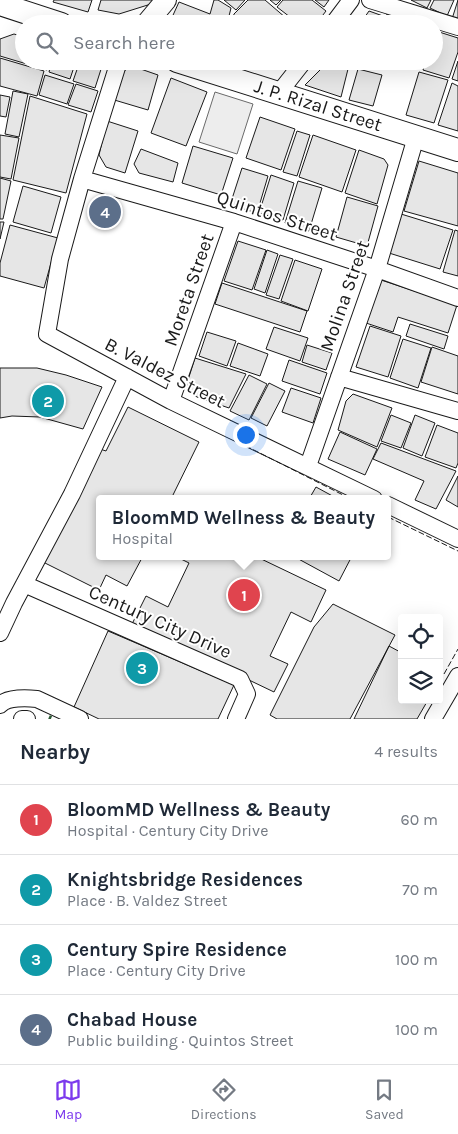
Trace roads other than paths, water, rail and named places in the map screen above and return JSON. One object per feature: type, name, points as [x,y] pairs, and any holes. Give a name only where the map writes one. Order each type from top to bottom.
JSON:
[{"type":"main road","points":[[0,4],[34,15]]},
{"type":"main road","name":"J. P. Rizal Street","points":[[205,70],[458,150]]},
{"type":"street","points":[[154,15],[166,0]]},
{"type":"street","points":[[340,15],[351,0]]},
{"type":"street","points":[[370,0],[419,15]]},
{"type":"street","points":[[443,22],[458,27]]},
{"type":"street","points":[[82,179],[116,70]]},
{"type":"street","points":[[278,94],[297,70]]},
{"type":"street","name":"Molina Street","points":[[308,466],[377,269],[416,137]]},
{"type":"street","name":"Quintos Street","points":[[82,179],[234,222],[458,298]]},
{"type":"street","name":"B. Valdez Street","points":[[82,179],[60,259],[47,334],[171,401],[366,495]]},
{"type":"street","name":"Moreta Street","points":[[171,401],[234,222]]},
{"type":"street","points":[[0,633],[72,494],[128,377]]},
{"type":"street","points":[[339,377],[458,412]]},
{"type":"street","points":[[391,506],[458,539]]},
{"type":"street","name":"Century City Drive","points":[[24,584],[240,679],[247,694],[236,719]]},
{"type":"street","points":[[433,719],[458,676]]},
{"type":"street","points":[[1,702],[29,698],[37,699],[80,719]]},
{"type":"street","points":[[22,719],[27,719]]},
{"type":"place","name":"Chabad House","points":[[105,212]]},
{"type":"place","name":"Knightsbridge Residences","points":[[48,401]]},
{"type":"place","name":"BloomMD Wellness & Beauty","points":[[244,595]]},
{"type":"place","name":"Century Spire Residence","points":[[142,668]]}]
